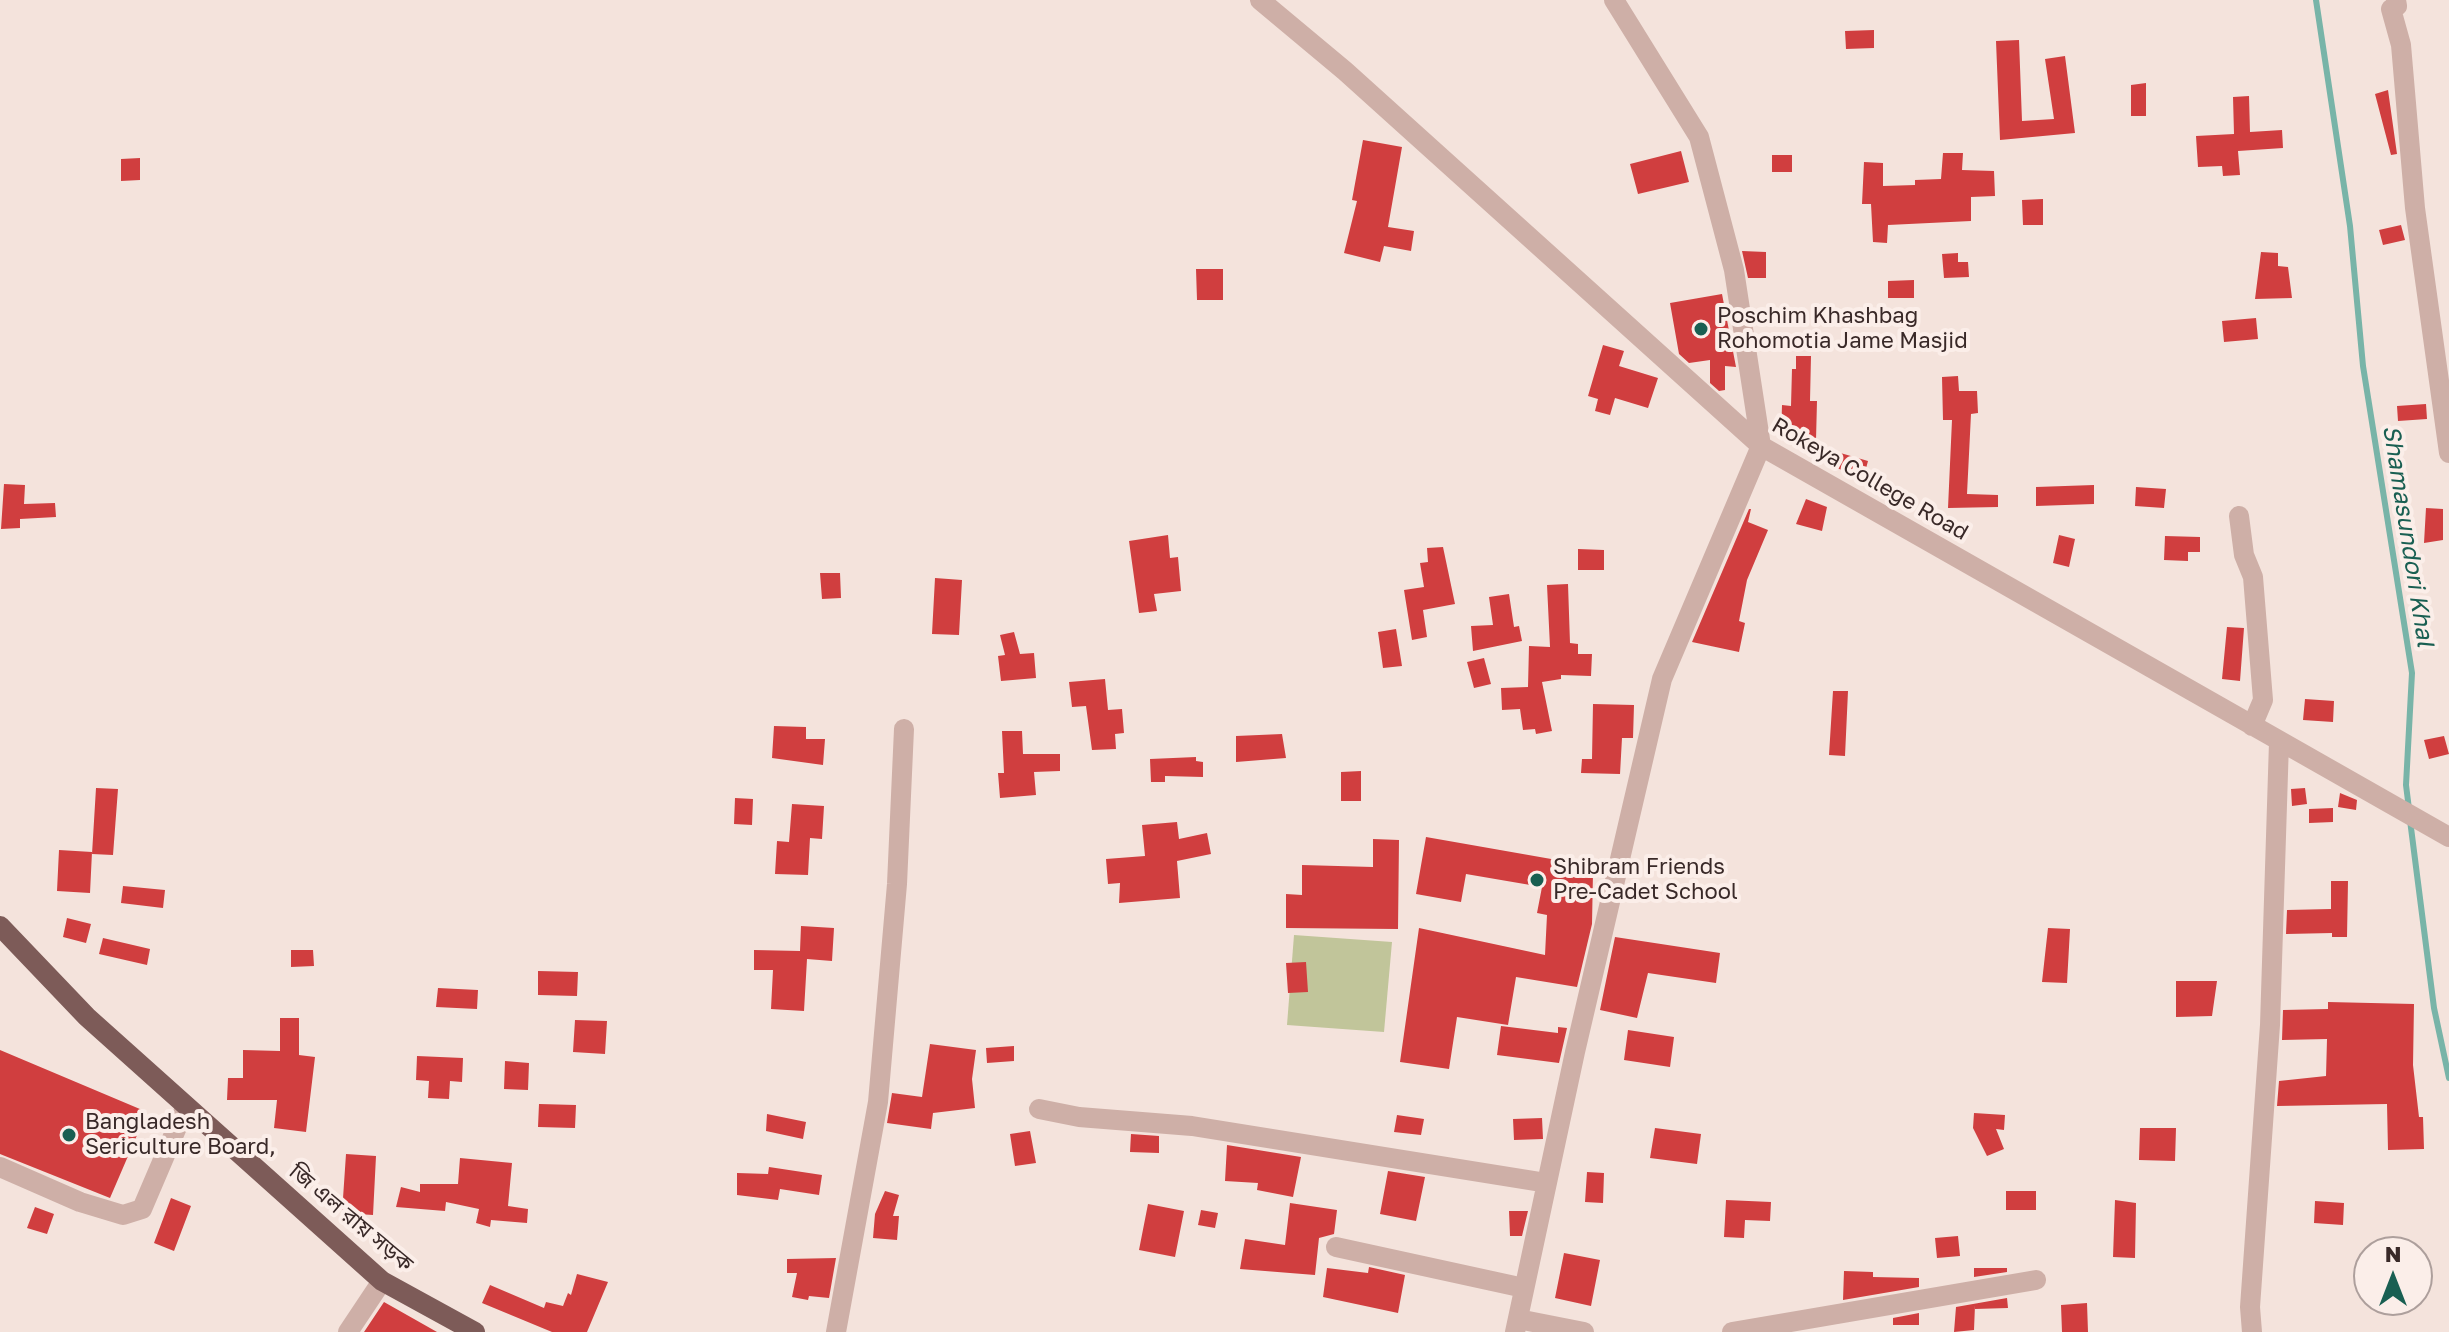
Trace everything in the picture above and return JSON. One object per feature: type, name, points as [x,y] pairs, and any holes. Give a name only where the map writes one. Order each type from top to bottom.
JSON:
[{"type":"main road","name":"জি এল রায় সড়ক","points":[[0,926],[87,1017],[382,1281],[475,1332]]},
{"type":"street","name":"Rokeya College Road","points":[[1260,0],[1345,71],[1761,446],[2449,837]]},
{"type":"street","points":[[1584,1332],[1516,1325],[1662,679],[1761,446],[1734,270],[1699,137],[1614,0]]},
{"type":"street","points":[[2396,0],[2397,6],[2391,9],[2401,45],[2415,208],[2449,453]]},
{"type":"street","points":[[2239,516],[2244,555],[2253,577],[2263,700],[2252,726]]},
{"type":"street","points":[[836,1332],[878,1102],[897,884],[904,729]]},
{"type":"street","points":[[2252,1332],[2250,1307],[2270,1025],[2279,742]]},
{"type":"street","points":[[0,1167],[80,1202],[123,1215],[133,1212],[142,1209],[186,1106]]},
{"type":"street","points":[[1039,1109],[1079,1117],[1192,1126],[1547,1183]]},
{"type":"street","points":[[1336,1247],[1524,1288]]},
{"type":"street","points":[[1732,1332],[2036,1280]]},
{"type":"street","points":[[348,1332],[382,1281]]},
{"type":"green space","points":[[1294,935],[1392,942],[1384,1032],[1287,1025]]},
{"type":"building","points":[[1874,30],[1874,48],[1846,49],[1845,31]]},
{"type":"building","points":[[2019,40],[2022,121],[2054,119],[2045,59],[2065,56],[2075,133],[2000,140],[1996,41]]},
{"type":"building","points":[[2146,83],[2146,116],[2131,116],[2131,85]]},
{"type":"building","points":[[2388,90],[2397,154],[2391,155],[2375,94]]},
{"type":"building","points":[[2249,96],[2250,132],[2282,130],[2283,148],[2238,151],[2240,175],[2223,176],[2222,166],[2198,167],[2196,136],[2234,134],[2233,97]]},
{"type":"building","points":[[1363,140],[1402,147],[1388,227],[1414,231],[1411,251],[1384,246],[1380,262],[1344,253],[1357,201],[1352,200]]},
{"type":"building","points":[[1681,151],[1689,182],[1638,194],[1630,164]]},
{"type":"building","points":[[1943,153],[1963,153],[1962,170],[1994,171],[1995,196],[1971,197],[1971,221],[1888,225],[1887,243],[1873,242],[1871,204],[1862,204],[1864,162],[1883,163],[1883,186],[1915,185],[1915,180],[1941,179]]},
{"type":"building","points":[[1772,155],[1792,155],[1792,172],[1772,172]]},
{"type":"building","points":[[140,158],[140,180],[121,181],[121,159]]},
{"type":"building","points":[[2043,199],[2043,225],[2023,225],[2022,200]]},
{"type":"building","points":[[2401,225],[2405,240],[2383,245],[2379,230]]},
{"type":"building","points":[[1742,251],[1766,252],[1766,278],[1748,278]]},
{"type":"building","points":[[2261,252],[2278,253],[2278,266],[2288,267],[2292,298],[2255,299]]},
{"type":"building","points":[[1958,253],[1958,262],[1968,262],[1969,277],[1944,278],[1942,254]]},
{"type":"building","points":[[1196,269],[1223,269],[1223,300],[1197,300]]},
{"type":"building","points":[[1914,280],[1914,298],[1888,298],[1888,281]]},
{"type":"building","name":"Poschim Khashbag Rohomotia Jame Masjid","points":[[1722,294],[1736,367],[1725,366],[1725,390],[1719,391],[1710,383],[1710,360],[1689,363],[1679,354],[1670,303]]},
{"type":"building","points":[[2256,318],[2258,339],[2224,342],[2222,321]]},
{"type":"building","points":[[1603,345],[1624,351],[1619,366],[1658,378],[1648,408],[1615,398],[1610,415],[1595,411],[1598,399],[1588,396]]},
{"type":"building","points":[[1796,356],[1811,356],[1810,401],[1817,401],[1816,440],[1781,439],[1782,405],[1791,406],[1792,369],[1796,369]]},
{"type":"building","points":[[1958,376],[1959,391],[1977,391],[1978,413],[1971,414],[1967,494],[1998,495],[1998,507],[1948,508],[1952,420],[1943,420],[1942,377]]},
{"type":"building","points":[[2426,404],[2427,419],[2398,421],[2397,406]]},
{"type":"building","points":[[1837,452],[1868,461],[1864,476],[1832,467]]},
{"type":"building","points":[[4,484],[25,485],[24,504],[55,503],[56,517],[20,519],[20,528],[1,529]]},
{"type":"building","points":[[2094,485],[2094,504],[2036,506],[2036,487]]},
{"type":"building","points":[[2136,487],[2166,489],[2164,508],[2135,506]]},
{"type":"building","points":[[1806,499],[1827,507],[1822,531],[1796,524]]},
{"type":"building","points":[[2426,508],[2443,509],[2443,540],[2424,543]]},
{"type":"building","points":[[1749,509],[1748,522],[1768,530],[1747,580],[1739,621],[1745,623],[1739,652],[1692,642]]},
{"type":"building","points":[[1168,535],[1170,558],[1178,557],[1181,591],[1154,594],[1157,611],[1139,613],[1129,541]]},
{"type":"building","points":[[2059,535],[2075,539],[2069,567],[2053,563]]},
{"type":"building","points":[[2165,536],[2200,537],[2200,552],[2188,552],[2188,561],[2164,560]]},
{"type":"building","points":[[1443,547],[1455,604],[1423,610],[1427,637],[1412,640],[1404,590],[1424,587],[1420,563],[1428,562],[1427,548]]},
{"type":"building","points":[[1578,549],[1604,550],[1604,570],[1578,570]]},
{"type":"building","points":[[820,573],[840,573],[841,598],[822,599]]},
{"type":"building","points":[[935,578],[962,580],[959,635],[932,634]]},
{"type":"building","points":[[1568,584],[1570,643],[1578,644],[1578,654],[1592,654],[1591,676],[1561,675],[1561,679],[1542,682],[1552,731],[1536,734],[1535,729],[1523,730],[1520,709],[1502,710],[1501,688],[1528,687],[1529,646],[1550,647],[1547,585]]},
{"type":"building","points":[[1509,594],[1514,627],[1519,626],[1522,641],[1473,651],[1471,626],[1493,625],[1489,597]]},
{"type":"building","points":[[2227,627],[2244,628],[2240,681],[2222,679]]},
{"type":"building","points":[[1396,629],[1402,666],[1383,668],[1378,632]]},
{"type":"building","points":[[1014,632],[1020,654],[1034,653],[1036,678],[1001,681],[998,656],[1005,655],[1000,635]]},
{"type":"building","points":[[1484,658],[1491,684],[1474,688],[1467,662]]},
{"type":"building","points":[[1105,679],[1108,710],[1122,709],[1124,733],[1115,734],[1116,749],[1092,750],[1086,706],[1072,707],[1069,682]]},
{"type":"building","points":[[1833,691],[1848,691],[1845,756],[1829,755]]},
{"type":"building","points":[[2305,699],[2334,701],[2333,722],[2303,720]]},
{"type":"building","points":[[1593,704],[1634,705],[1633,738],[1622,738],[1620,774],[1581,773],[1582,759],[1592,759]]},
{"type":"building","points":[[774,726],[806,727],[806,739],[825,739],[823,765],[772,758]]},
{"type":"building","points":[[1002,731],[1022,731],[1023,754],[1060,754],[1060,771],[1034,772],[1036,795],[1000,798],[998,773],[1004,773]]},
{"type":"building","points":[[1282,734],[1286,758],[1236,762],[1236,736]]},
{"type":"building","points":[[2444,736],[2449,754],[2429,759],[2424,740]]},
{"type":"building","points":[[1196,757],[1196,761],[1203,762],[1203,777],[1165,776],[1165,782],[1151,782],[1150,759]]},
{"type":"building","points":[[1361,771],[1361,801],[1341,801],[1341,772]]},
{"type":"building","points":[[96,788],[118,789],[113,855],[92,854]]},
{"type":"building","points":[[2305,788],[2307,804],[2292,806],[2291,789]]},
{"type":"building","points":[[2340,793],[2357,800],[2356,810],[2338,807]]},
{"type":"building","points":[[735,798],[753,799],[752,825],[734,824]]},
{"type":"building","points":[[792,804],[824,806],[822,839],[810,838],[808,875],[775,874],[777,841],[789,842]]},
{"type":"building","points":[[2333,808],[2333,822],[2309,823],[2309,809]]},
{"type":"building","points":[[1177,822],[1179,839],[1207,833],[1211,854],[1177,861],[1180,898],[1119,903],[1120,883],[1108,884],[1106,859],[1145,856],[1142,825]]},
{"type":"building","points":[[1426,837],[1574,863],[1572,872],[1593,872],[1592,924],[1577,987],[1516,977],[1508,1025],[1457,1017],[1449,1069],[1400,1062],[1419,928],[1545,955],[1547,915],[1537,913],[1542,887],[1466,874],[1461,902],[1416,894]]},
{"type":"building","points":[[1373,839],[1399,840],[1398,929],[1286,928],[1286,894],[1302,895],[1302,865],[1373,867]]},
{"type":"building","points":[[59,850],[92,852],[90,893],[57,891]]},
{"type":"building","points":[[2331,881],[2348,881],[2347,937],[2332,937],[2332,933],[2286,934],[2287,910],[2331,909]]},
{"type":"building","points":[[123,886],[165,890],[163,908],[121,903]]},
{"type":"building","points":[[67,918],[91,924],[86,943],[63,937]]},
{"type":"building","points":[[801,926],[834,928],[832,961],[807,959],[804,1011],[771,1009],[773,970],[754,970],[754,950],[800,951]]},
{"type":"building","points":[[2048,928],[2070,929],[2067,983],[2042,982]]},
{"type":"building","points":[[1615,937],[1720,953],[1716,983],[1648,973],[1637,1018],[1600,1010]]},
{"type":"building","points":[[103,938],[150,949],[147,965],[99,954]]},
{"type":"building","points":[[291,950],[313,950],[314,966],[291,967]]},
{"type":"building","points":[[1306,962],[1308,992],[1288,993],[1286,963]]},
{"type":"building","points":[[538,971],[578,972],[577,996],[538,995]]},
{"type":"building","points":[[2176,981],[2217,981],[2212,1016],[2176,1017]]},
{"type":"building","points":[[438,988],[478,990],[477,1009],[436,1007]]},
{"type":"building","points":[[2328,1002],[2414,1004],[2413,1065],[2419,1117],[2423,1117],[2424,1149],[2388,1150],[2387,1104],[2277,1106],[2279,1081],[2326,1076],[2327,1039],[2282,1040],[2283,1010],[2328,1009]]},
{"type":"building","points":[[280,1018],[299,1018],[299,1055],[315,1057],[306,1132],[274,1128],[277,1100],[227,1100],[228,1078],[243,1078],[243,1050],[280,1051]]},
{"type":"building","points":[[575,1020],[607,1021],[605,1054],[573,1052]]},
{"type":"building","points":[[1501,1026],[1558,1033],[1558,1027],[1567,1028],[1559,1063],[1497,1055]]},
{"type":"building","points":[[1628,1030],[1674,1037],[1670,1067],[1624,1060]]},
{"type":"building","points":[[930,1044],[976,1050],[972,1079],[975,1108],[933,1113],[931,1129],[887,1123],[892,1093],[922,1097]]},
{"type":"building","points":[[1014,1046],[1014,1061],[987,1063],[986,1048]]},
{"type":"building","name":"Bangladesh Sericulture Board,","points":[[0,1050],[147,1112],[110,1198],[0,1154]]},
{"type":"building","points":[[417,1056],[463,1058],[462,1082],[450,1081],[449,1099],[428,1098],[429,1081],[416,1080]]},
{"type":"building","points":[[505,1061],[529,1063],[528,1090],[504,1089]]},
{"type":"building","points":[[539,1104],[576,1105],[575,1128],[538,1127]]},
{"type":"building","points":[[1974,1113],[2005,1115],[2004,1130],[1996,1129],[2004,1149],[1987,1156],[1973,1128]]},
{"type":"building","points":[[767,1114],[806,1122],[803,1139],[766,1131]]},
{"type":"building","points":[[1397,1115],[1424,1119],[1421,1135],[1394,1132]]},
{"type":"building","points":[[1542,1118],[1543,1139],[1514,1140],[1513,1119]]},
{"type":"building","points":[[1655,1128],[1701,1134],[1697,1164],[1650,1158]]},
{"type":"building","points":[[2140,1128],[2176,1128],[2175,1161],[2139,1160]]},
{"type":"building","points":[[1030,1131],[1036,1163],[1015,1166],[1010,1134]]},
{"type":"building","points":[[1131,1134],[1159,1136],[1159,1153],[1130,1152]]},
{"type":"building","points":[[1227,1145],[1301,1157],[1293,1197],[1257,1190],[1258,1183],[1225,1181]]},
{"type":"building","points":[[346,1154],[376,1156],[373,1215],[342,1213]]},
{"type":"building","points":[[460,1158],[512,1163],[508,1206],[528,1209],[527,1223],[491,1220],[490,1227],[476,1223],[479,1209],[446,1202],[445,1211],[396,1207],[401,1187],[420,1192],[420,1184],[458,1184]]},
{"type":"building","points":[[769,1167],[822,1175],[819,1195],[780,1189],[778,1200],[737,1195],[737,1173],[768,1174]]},
{"type":"building","points":[[1388,1171],[1425,1177],[1416,1221],[1380,1214]]},
{"type":"building","points":[[1587,1172],[1604,1173],[1603,1203],[1585,1202]]},
{"type":"building","points":[[885,1191],[899,1195],[893,1216],[899,1216],[897,1240],[873,1238],[875,1214]]},
{"type":"building","points":[[2006,1191],[2036,1191],[2036,1210],[2006,1210]]},
{"type":"building","points":[[171,1198],[191,1206],[174,1251],[154,1243]]},
{"type":"building","points":[[1726,1200],[1771,1202],[1770,1221],[1745,1220],[1744,1238],[1724,1237]]},
{"type":"building","points":[[2115,1200],[2136,1203],[2135,1258],[2113,1257]]},
{"type":"building","points":[[2315,1201],[2344,1203],[2343,1225],[2314,1223]]},
{"type":"building","points":[[1290,1203],[1337,1210],[1334,1234],[1319,1238],[1315,1275],[1240,1269],[1245,1239],[1285,1245]]},
{"type":"building","points":[[1148,1204],[1184,1211],[1175,1257],[1139,1250]]},
{"type":"building","points":[[35,1207],[54,1214],[47,1234],[27,1228]]},
{"type":"building","points":[[1201,1210],[1218,1213],[1215,1228],[1198,1225]]},
{"type":"building","points":[[1509,1211],[1528,1211],[1522,1236],[1510,1236]]},
{"type":"building","points":[[1958,1236],[1960,1256],[1937,1258],[1935,1238]]},
{"type":"building","points":[[1564,1253],[1600,1260],[1591,1306],[1555,1298]]},
{"type":"building","points":[[836,1258],[829,1298],[809,1296],[808,1300],[792,1297],[797,1273],[787,1273],[787,1259]]},
{"type":"building","points":[[1369,1267],[1405,1275],[1398,1313],[1323,1297],[1327,1268],[1368,1273]]},
{"type":"building","points":[[1974,1268],[2007,1268],[2007,1272],[1974,1277]]},
{"type":"building","points":[[1844,1271],[1873,1272],[1873,1277],[1919,1278],[1919,1287],[1843,1300]]},
{"type":"building","points":[[577,1274],[608,1282],[587,1332],[552,1332],[482,1303],[490,1285],[544,1308],[546,1302],[563,1306],[568,1293],[571,1295]]},
{"type":"building","points":[[2007,1298],[2008,1308],[1975,1309],[1975,1305],[1974,1330],[1954,1332],[1956,1307]]},
{"type":"building","points":[[384,1302],[437,1332],[364,1332]]},
{"type":"building","points":[[2087,1303],[2088,1332],[2062,1332],[2061,1305]]},
{"type":"building","points":[[1919,1313],[1919,1325],[1893,1325],[1893,1318]]},
{"type":"waterway","name":"Shamasundori Khal","points":[[2316,0],[2350,226],[2363,366],[2412,673],[2406,785],[2409,809]]},
{"type":"waterway","name":"Shamasundori Khal","points":[[2410,820],[2434,1008],[2449,1078]]},
{"type":"place","name":"Poschim Khashbag Rohomotia Jame Masjid","points":[[1701,329]]},
{"type":"place","name":"Shibram Friends Pre-Cadet School","points":[[1537,880]]},
{"type":"place","name":"Bangladesh Sericulture Board,","points":[[69,1135]]}]
